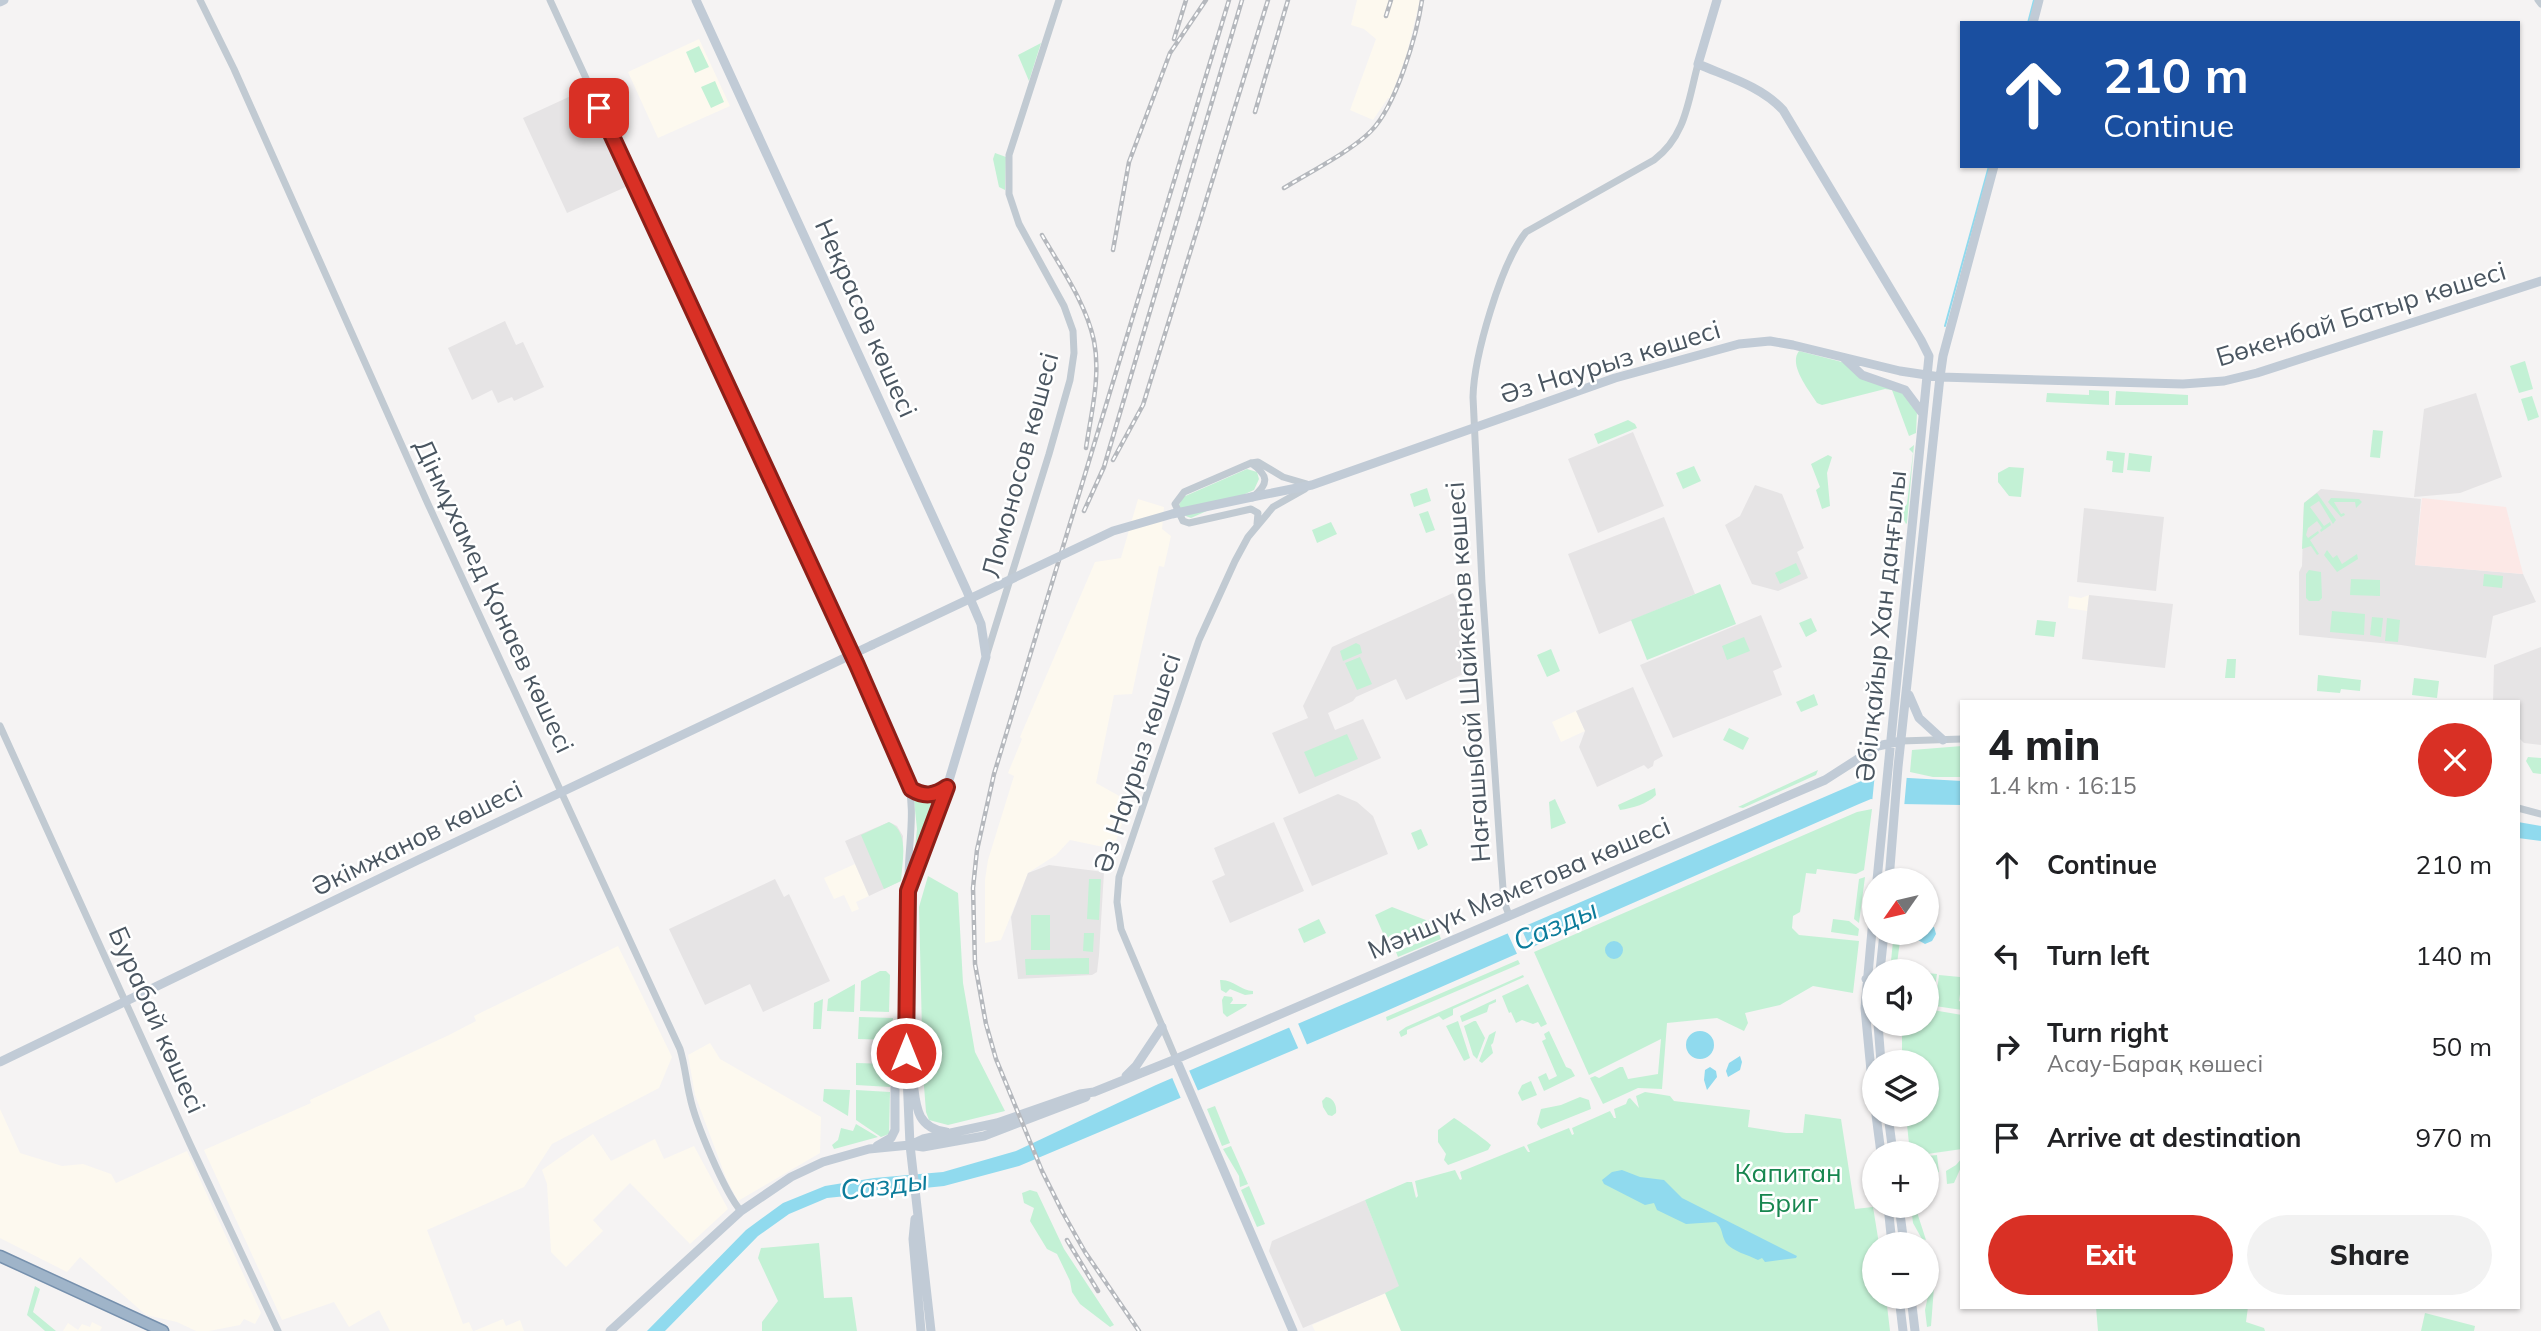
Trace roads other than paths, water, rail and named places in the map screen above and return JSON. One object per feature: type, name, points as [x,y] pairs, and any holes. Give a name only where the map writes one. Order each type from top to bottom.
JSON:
[{"type":"highway","points":[[0,1256],[163,1331]]},
{"type":"main road","name":"Некрасов көшесі","points":[[696,0],[981,624],[986,657]]},
{"type":"main road","points":[[1698,64],[1717,0]]},
{"type":"main road","points":[[2034,21],[2039,0]]},
{"type":"main road","name":"Әбілқайыр Хан даңғылы","points":[[1698,64],[1766,94],[1783,110],[1922,340],[1929,356],[1883,807],[1882,868]]},
{"type":"main road","name":"Әбілқайыр Хан даңғылы","points":[[1884,868],[1894,808],[1909,679],[1943,356],[1993,168]]},
{"type":"main road","name":"Бөкенбай Батыр көшесі","points":[[1928,376],[2112,383],[2183,384],[2224,381],[2281,366],[2541,281]]},
{"type":"main road","name":"Әз Наурыз көшесі","points":[[1252,497],[1312,485],[1615,378],[1739,344],[1770,341],[1928,376]]},
{"type":"main road","points":[[1842,356],[1862,375],[1906,390],[1923,415]]},
{"type":"main road","points":[[1920,443],[1933,444]]},
{"type":"main road","name":"Әкімжанов көшесі","points":[[0,1062],[1112,531],[1172,514],[1252,497]]},
{"type":"main road","points":[[1903,624],[1914,626]]},
{"type":"main road","name":"Ломоносов көшесі","points":[[906,1053],[908,888],[947,787],[986,657]]},
{"type":"main road","points":[[1897,678],[1909,679]]},
{"type":"main road","points":[[1907,692],[1919,718],[1943,740]]},
{"type":"main road","name":"Мәншүк Мәметова көшесі","points":[[610,1331],[741,1211],[791,1177],[827,1161],[869,1149],[910,1145],[923,1147],[984,1136],[1082,1100],[1094,1092],[1825,780],[1865,753],[1891,742],[1901,741]]},
{"type":"main road","points":[[1123,1080],[1136,1066],[1162,1027]]},
{"type":"main road","points":[[906,1053],[922,1121],[929,1128],[955,1133]]},
{"type":"main road","points":[[906,1053],[915,1210],[913,1239],[921,1331]]},
{"type":"main road","points":[[869,1149],[893,1135],[895,1076],[906,1053]]},
{"type":"main road","points":[[1176,1059],[1293,1331]]},
{"type":"main road","name":"Мәншүк Мәметова көшесі","points":[[910,1145],[923,1139],[997,1123],[1080,1094],[1094,1092]]},
{"type":"main road","points":[[915,1210],[922,1240],[931,1331]]},
{"type":"main road","points":[[1900,1309],[1903,1331]]},
{"type":"main road","points":[[1912,1309],[1915,1331]]},
{"type":"street","name":"Дінмұхамед Қонаев көшесі","points":[[200,0],[234,69],[297,215],[680,1049],[690,1100],[730,1196],[741,1211]]},
{"type":"street","points":[[550,0],[852,654],[911,789],[908,888]]},
{"type":"street","name":"Ломоносов көшесі","points":[[986,657],[1049,454],[1070,380],[1074,353],[1073,331],[1064,306],[1020,224],[1009,194],[1009,155],[1059,0]]},
{"type":"street","name":"Нағашыбай Шайкенов көшесі","points":[[1509,915],[1504,902],[1482,583],[1474,375],[1499,284],[1509,258],[1526,232],[1654,160],[1670,148],[1682,124],[1698,64]]},
{"type":"street","points":[[1257,525],[1258,513],[1251,509],[1189,523],[1183,521],[1175,504],[1184,492],[1251,463],[1258,463],[1283,477],[1312,485]]},
{"type":"street","points":[[1251,463],[1262,471],[1265,480],[1262,488],[1252,497]]},
{"type":"street","name":"Әз Наурыз көшесі","points":[[1176,1059],[1121,929],[1117,902],[1119,877],[1199,640],[1235,561],[1257,525],[1279,503],[1312,485]]},
{"type":"street","name":"Бурабай көшесі","points":[[0,726],[278,1331]]},
{"type":"street","name":"Мәншүк Мәметова көшесі","points":[[1901,741],[1960,739]]},
{"type":"street","points":[[911,789],[926,796],[947,787]]},
{"type":"street","points":[[2520,809],[2541,814]]},
{"type":"water","name":"Сазды","points":[[1873,776],[1960,781],[1960,805],[1900,804],[1871,799],[1384,1012],[1019,1166],[944,1186],[827,1198],[789,1214],[758,1236],[665,1331],[647,1331],[746,1230],[783,1203],[825,1186],[874,1178],[943,1172],[1016,1151],[1156,1085]]},
{"type":"water","points":[[2520,822],[2541,826],[2541,841],[2520,838]]},
{"type":"water","points":[[1614,941],[1620,944],[1623,950],[1620,956],[1614,959],[1608,956],[1605,950],[1608,944]]},
{"type":"water","points":[[1700,1031],[1710,1035],[1714,1045],[1710,1055],[1700,1059],[1690,1055],[1686,1045],[1690,1035]]},
{"type":"water","points":[[1740,1056],[1740,1070],[1728,1077],[1726,1071],[1729,1063]]},
{"type":"water","points":[[1710,1067],[1716,1071],[1717,1077],[1707,1090],[1705,1070]]},
{"type":"water","points":[[1622,1170],[1640,1177],[1664,1180],[1682,1198],[1797,1256],[1765,1262],[1762,1258],[1758,1260],[1729,1246],[1716,1222],[1686,1224],[1657,1210],[1654,1203],[1645,1205],[1604,1184],[1602,1180],[1612,1172]]},
{"type":"waterway","points":[[2029,21],[2034,0]]},
{"type":"waterway","points":[[1945,326],[1988,168]]},
{"type":"railway","points":[[1174,39],[1186,0]]},
{"type":"railway","points":[[1113,250],[1129,162],[1170,53],[1206,0]]},
{"type":"railway","points":[[1139,1331],[1085,1252],[1063,1213],[1042,1171],[996,1059],[986,1024],[975,964],[973,888],[977,850],[994,774],[1229,0]]},
{"type":"railway","points":[[1084,511],[1104,467],[1242,0]]},
{"type":"railway","points":[[1113,460],[1143,405],[1268,0]]},
{"type":"railway","points":[[1255,112],[1288,0]]},
{"type":"railway","points":[[1386,16],[1391,0]]},
{"type":"railway","points":[[1284,188],[1353,146],[1380,120],[1404,69],[1422,0]]},
{"type":"railway","points":[[1042,235],[1079,299],[1094,341],[1096,381],[1086,448]]},
{"type":"railway","points":[[1067,1240],[1098,1291]]},
{"type":"park label","name":"Капитан Бриг","points":[[1788,1188]]}]
